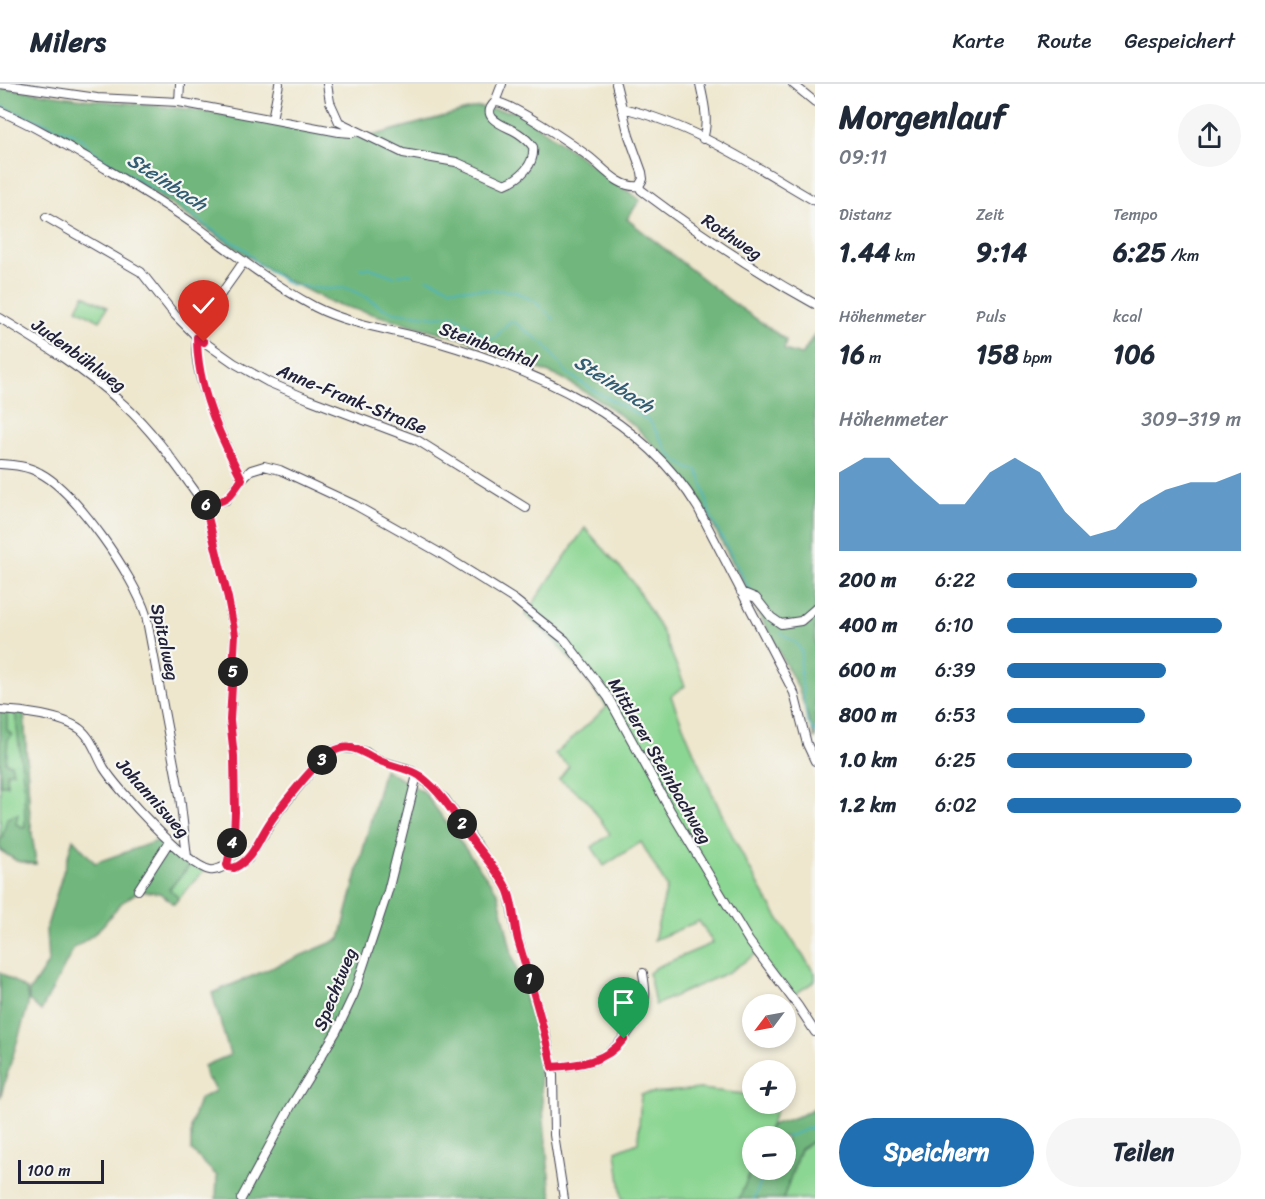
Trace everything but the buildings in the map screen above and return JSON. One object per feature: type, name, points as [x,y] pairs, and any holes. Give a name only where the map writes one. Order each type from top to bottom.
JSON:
[{"type":"street","points":[[0,84],[43,87],[97,98],[179,102],[339,132],[360,133]]},
{"type":"street","points":[[179,102],[180,84]]},
{"type":"street","points":[[272,119],[279,84]]},
{"type":"street","points":[[327,84],[335,117],[339,122],[403,153],[456,162],[505,183],[516,180],[530,164],[534,155],[533,147],[518,133],[491,118],[489,111],[495,102],[500,84]]},
{"type":"street","points":[[616,84],[621,108],[642,172],[643,179],[639,186]]},
{"type":"street","points":[[700,84],[706,117],[703,140]]},
{"type":"street","points":[[793,84],[815,102]]},
{"type":"street","name":"Rothweg","points":[[495,102],[503,102],[530,118],[588,156],[622,183],[633,187],[639,186],[685,223],[761,275],[815,304]]},
{"type":"street","points":[[621,108],[668,121],[741,157],[815,201]]},
{"type":"street","name":"Steinbachtal","points":[[0,111],[44,132],[124,180],[317,308],[343,318],[436,341],[503,364],[576,396],[604,413],[647,448],[690,495],[749,595],[794,693],[807,744],[815,761]]},
{"type":"street","name":"Anne-Frank-Straße","points":[[46,217],[141,272],[163,303],[197,337],[234,363],[268,382],[308,399],[417,440],[526,508]]},
{"type":"street","points":[[244,261],[197,337],[197,357],[204,392],[223,442],[242,479],[226,500],[206,505],[235,635],[230,720],[234,756],[235,812],[234,834],[227,865],[234,868],[248,859],[278,812],[317,764],[330,752],[341,748],[354,748],[366,752],[377,760],[409,769],[445,799],[509,893],[516,932],[547,1040],[552,1067],[554,1135],[564,1199]]},
{"type":"street","name":"Judenbühlweg","points":[[0,318],[80,369],[125,406],[156,440],[206,505]]},
{"type":"street","name":"Spitalweg","points":[[0,464],[20,465],[40,472],[71,498],[85,513],[137,590],[146,615],[180,796],[187,857]]},
{"type":"street","name":"Mittlerer Steinbachweg","points":[[242,479],[251,470],[264,466],[280,470],[355,505],[440,553],[515,600],[565,640],[608,697],[674,818],[749,941],[815,1032]]},
{"type":"street","points":[[749,595],[781,624],[801,621],[815,615]]},
{"type":"street","points":[[801,621],[815,609]]},
{"type":"street","name":"Johannisweg","points":[[0,710],[24,711],[72,725],[81,730],[114,780],[169,842],[202,867],[218,870],[227,865]]},
{"type":"street","name":"Spechtweg","points":[[241,1199],[291,1106],[336,1032],[354,994],[388,891],[417,775]]},
{"type":"street","points":[[138,890],[169,842]]},
{"type":"street","points":[[552,1067],[591,1062],[611,1052],[619,1045],[638,1019],[645,997],[643,974]]},
{"type":"green space","points":[[0,87],[83,99],[190,109],[364,138],[478,107],[518,112],[640,200],[627,219],[728,299],[786,340],[784,350],[802,355],[815,333],[815,739],[799,690],[695,491],[637,428],[602,402],[562,378],[467,340],[332,303],[273,273],[49,126],[0,107]]},
{"type":"green space","points":[[84,295],[107,307],[100,321],[77,309]]},
{"type":"green space","points":[[585,528],[633,582],[662,631],[685,686],[671,696],[701,768],[734,839],[772,908],[815,973],[815,981],[795,994],[790,994],[756,954],[729,972],[655,1005],[649,973],[657,967],[713,943],[699,921],[654,940],[667,887],[641,842],[604,866],[592,847],[610,834],[586,799],[559,779],[569,766],[555,754],[607,707],[559,647],[525,615]]},
{"type":"green space","points":[[0,710],[24,711],[30,819],[36,864],[17,861],[0,850]]},
{"type":"green space","points":[[0,710],[7,710],[7,730],[12,735],[8,739],[6,763],[11,764],[13,772],[7,772],[7,785],[0,785]]},
{"type":"green space","points":[[15,711],[24,711],[30,819],[36,864],[17,861],[0,850],[0,838],[2,838],[7,818],[18,814],[16,824],[25,828],[24,786]]},
{"type":"green space","points":[[384,769],[424,792],[498,893],[513,958],[536,1033],[553,1199],[216,1199],[217,1176],[191,1150],[191,1125],[199,1099],[215,1091],[214,1086],[206,1077],[204,1066],[230,1055],[212,993],[340,939]]},
{"type":"green space","points":[[73,839],[95,863],[162,839],[192,863],[169,889],[179,898],[174,904],[160,893],[139,891],[120,904],[93,935],[74,948],[41,1011],[29,1000],[29,992],[48,963],[46,929]]},
{"type":"green space","points":[[192,863],[204,871],[179,898],[169,889]]},
{"type":"green space","points":[[0,972],[27,990],[28,1006],[0,1098]]},
{"type":"green space","points":[[700,1089],[742,1094],[742,1114],[775,1114],[770,1126],[742,1126],[742,1180],[747,1180],[739,1199],[622,1199],[616,1151],[638,1142],[641,1094]]},
{"type":"green space","points":[[815,1107],[815,1140],[800,1149],[796,1161],[796,1126],[770,1126],[802,1115]]},
{"type":"green space","points":[[815,1140],[815,1199],[783,1199],[789,1180],[796,1180],[796,1161],[800,1149]]},
{"type":"green space","points":[[747,1180],[789,1180],[783,1199],[739,1199]]},
{"type":"waterway","name":"Steinbach","points":[[0,106],[77,135],[102,158],[171,198],[211,229],[246,250],[257,263],[291,285],[324,289],[347,288],[395,312],[437,317],[454,315],[490,339],[495,338],[509,322],[514,322],[545,345],[567,373],[650,421],[667,450],[676,460],[689,469],[697,470],[711,517],[751,592]]},
{"type":"waterway","points":[[360,268],[368,267],[395,277]]},
{"type":"waterway","points":[[399,275],[411,274]]},
{"type":"waterway","points":[[427,279],[449,288],[514,291],[536,302],[541,308]]},
{"type":"waterway","points":[[551,316],[554,319]]},
{"type":"waterway","name":"Steinbach","points":[[781,633],[796,643],[802,652],[800,667],[805,710],[807,721],[815,733]]},
{"type":"waterway","points":[[796,1133],[815,1126]]},
{"type":"waterway","points":[[754,1199],[762,1180]]},
{"type":"route","points":[[204,342],[197,337],[197,357],[204,392],[223,442],[242,479],[226,500],[205,505],[235,635],[230,720],[234,756],[235,812],[228,867],[234,868],[248,859],[278,812],[317,764],[330,752],[341,748],[354,748],[366,752],[377,760],[409,769],[445,799],[509,893],[516,932],[540,1013],[552,1067],[591,1062],[611,1052],[624,1039]]}]
